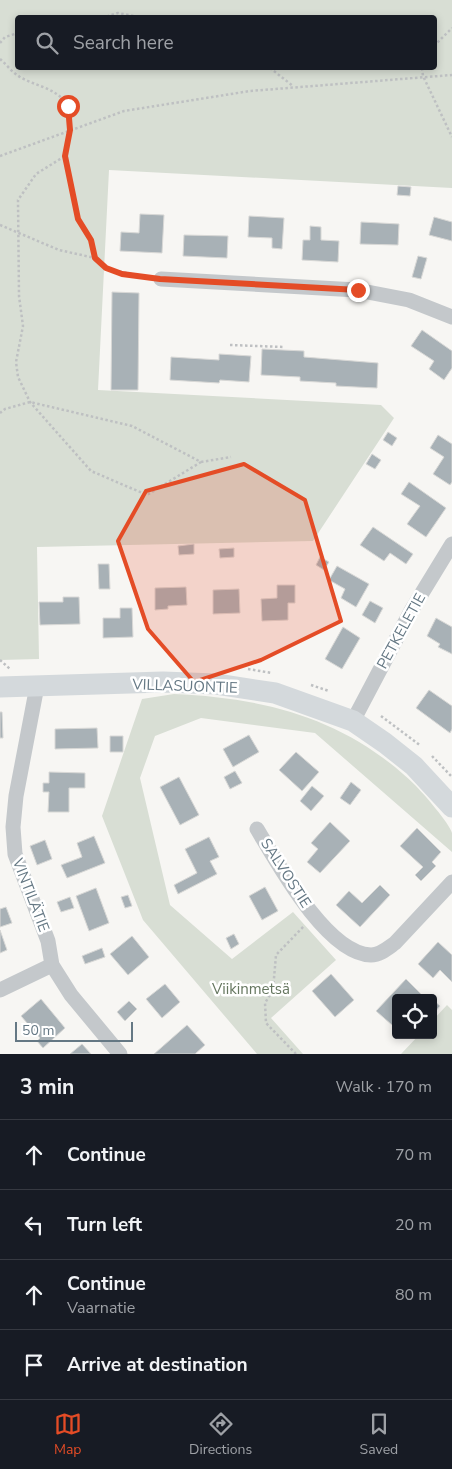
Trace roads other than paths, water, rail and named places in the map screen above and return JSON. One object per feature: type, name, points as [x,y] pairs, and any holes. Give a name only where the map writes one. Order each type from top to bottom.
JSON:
[{"type":"street","points":[[160,279],[358,290],[409,300],[452,317]]},
{"type":"street","name":"PETKELETIE","points":[[353,721],[411,611],[452,544]]},
{"type":"street","name":"VILLASUONTIE","points":[[6,678],[37,686],[163,682],[216,684],[275,693],[353,721],[385,742],[414,766],[452,807]]},
{"type":"street","name":"VINTILÄTIE","points":[[37,686],[16,796],[13,826],[15,854],[48,940],[52,966],[71,995],[120,1054]]},
{"type":"street","name":"SALVOSTIE","points":[[257,830],[294,890],[314,916],[346,945],[362,954],[373,955],[384,951],[395,942],[452,882]]},
{"type":"street","points":[[0,990],[52,966]]},
{"type":"park label","name":"Viikinmetsä","points":[[251,989]]}]
